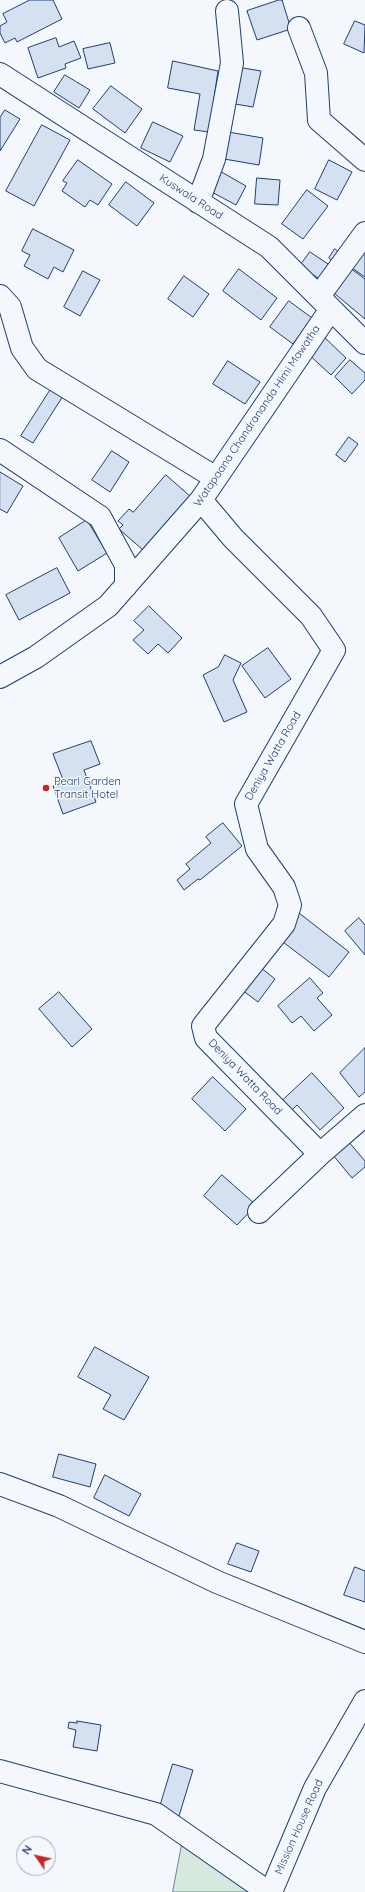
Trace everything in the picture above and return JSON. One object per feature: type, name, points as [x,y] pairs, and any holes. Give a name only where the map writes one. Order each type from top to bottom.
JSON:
[{"type":"street","points":[[198,202],[214,159],[232,63],[227,11]]},
{"type":"street","points":[[299,28],[316,73],[319,120],[364,152]]},
{"type":"street","name":"Kuswala Road","points":[[0,75],[269,247],[365,343]]},
{"type":"street","name":"Watapaana Chandrananda Himi Mawatha","points":[[0,677],[36,657],[108,606],[201,500],[325,303],[365,234]]},
{"type":"street","points":[[0,296],[10,306],[22,348],[37,369],[216,478]]},
{"type":"street","points":[[0,450],[100,517],[126,565],[126,586]]},
{"type":"street","name":"Deniya Watta Road","points":[[201,500],[233,538],[311,616],[334,650],[246,804],[257,849],[284,886],[290,905],[284,924],[203,1026],[206,1038],[320,1154]]},
{"type":"street","points":[[259,1212],[320,1154],[365,1115]]},
{"type":"street","points":[[0,1484],[59,1506],[217,1582],[365,1642]]},
{"type":"street","name":"Mission House Road","points":[[272,1892],[315,1788],[365,1701]]},
{"type":"street","points":[[0,1771],[156,1814],[268,1892]]},
{"type":"shaded area","points":[[183,1839],[254,1892],[173,1892]]},
{"type":"building","points":[[30,0],[53,0],[62,19],[17,42],[15,38],[5,43],[0,33],[0,26],[7,22],[3,14]]},
{"type":"building","points":[[282,0],[291,29],[257,40],[247,11]]},
{"type":"building","points":[[355,21],[365,25],[364,53],[344,44]]},
{"type":"building","points":[[56,38],[59,47],[74,41],[81,58],[65,64],[66,68],[38,78],[28,48]]},
{"type":"building","points":[[110,43],[115,63],[88,69],[83,49]]},
{"type":"building","points":[[173,61],[218,71],[209,132],[194,130],[200,94],[168,88]]},
{"type":"building","points":[[237,67],[261,71],[253,107],[229,103]]},
{"type":"building","points":[[65,75],[90,90],[79,108],[54,92]]},
{"type":"building","points":[[111,86],[142,109],[125,133],[93,109]]},
{"type":"building","points":[[5,110],[20,119],[0,151],[0,118]]},
{"type":"building","points":[[153,122],[183,136],[170,162],[141,148]]},
{"type":"building","points":[[42,125],[70,140],[34,206],[6,191]]},
{"type":"building","points":[[228,132],[263,138],[259,165],[224,159]]},
{"type":"building","points":[[78,160],[112,184],[98,205],[90,200],[85,207],[62,191],[67,183],[63,181]]},
{"type":"building","points":[[329,160],[352,172],[337,200],[315,189]]},
{"type":"building","points":[[218,170],[246,186],[236,205],[208,190]]},
{"type":"building","points":[[257,178],[280,180],[278,205],[255,204]]},
{"type":"building","points":[[126,182],[154,203],[137,226],[109,205]]},
{"type":"building","points":[[307,190],[328,206],[303,239],[282,224]]},
{"type":"building","points":[[33,229],[74,250],[63,272],[54,267],[48,279],[24,266],[30,255],[22,251]]},
{"type":"building","points":[[335,249],[341,254],[335,263],[329,258]]},
{"type":"building","points":[[365,250],[365,277],[349,266]]},
{"type":"building","points":[[310,252],[334,268],[324,282],[300,266]]},
{"type":"building","points":[[346,265],[365,279],[365,319],[328,288]]},
{"type":"building","points":[[239,269],[277,298],[261,320],[223,291]]},
{"type":"building","points":[[83,271],[100,280],[80,316],[64,307]]},
{"type":"building","points":[[184,276],[209,294],[193,317],[168,299]]},
{"type":"building","points":[[289,301],[312,318],[293,344],[270,327]]},
{"type":"building","points":[[323,336],[346,358],[331,375],[307,353]]},
{"type":"building","points":[[350,360],[365,373],[365,380],[352,394],[335,377]]},
{"type":"building","points":[[228,361],[260,382],[245,404],[213,384]]},
{"type":"building","points":[[51,389],[63,396],[33,443],[21,436]]},
{"type":"building","points":[[349,437],[358,444],[345,462],[336,455]]},
{"type":"building","points":[[112,451],[129,462],[110,492],[92,480]]},
{"type":"building","points":[[0,472],[23,486],[7,513],[0,509]]},
{"type":"building","points":[[166,475],[191,497],[143,550],[119,529],[123,525],[118,521],[129,509],[133,512]]},
{"type":"building","points":[[87,520],[107,553],[78,571],[59,538]]},
{"type":"building","points":[[57,568],[70,593],[19,620],[6,595]]},
{"type":"building","points":[[149,606],[182,638],[168,653],[158,644],[148,654],[133,640],[144,630],[134,621]]},
{"type":"building","points":[[268,648],[291,679],[265,698],[242,666]]},
{"type":"building","points":[[225,655],[241,663],[233,680],[247,712],[224,722],[203,675],[218,667]]},
{"type":"building","points":[[91,741],[100,764],[84,770],[96,802],[63,814],[53,786],[64,782],[53,754]]},
{"type":"building","points":[[223,823],[242,846],[200,880],[198,879],[184,890],[177,880],[190,869],[186,864],[211,843],[206,837]]},
{"type":"building","points":[[299,913],[349,952],[329,977],[279,939]]},
{"type":"building","points":[[359,918],[365,925],[365,955],[345,931]]},
{"type":"building","points":[[260,967],[275,979],[258,1002],[242,990]]},
{"type":"building","points":[[310,978],[323,993],[317,998],[332,1015],[314,1031],[301,1016],[292,1023],[278,1006]]},
{"type":"building","points":[[59,992],[92,1029],[72,1047],[39,1009]]},
{"type":"building","points":[[365,1048],[365,1092],[359,1097],[340,1073]]},
{"type":"building","points":[[312,1073],[344,1108],[320,1130],[297,1105],[290,1112],[281,1102]]},
{"type":"building","points":[[213,1077],[246,1109],[225,1131],[192,1099]]},
{"type":"building","points":[[348,1141],[365,1161],[365,1167],[352,1178],[332,1154]]},
{"type":"building","points":[[222,1175],[256,1205],[237,1225],[204,1196]]},
{"type":"building","points":[[95,1347],[149,1377],[124,1420],[103,1409],[111,1395],[78,1377]]},
{"type":"building","points":[[59,1454],[96,1464],[90,1487],[53,1477]]},
{"type":"building","points":[[105,1475],[141,1494],[129,1516],[94,1498]]},
{"type":"building","points":[[237,1543],[259,1551],[251,1572],[228,1564]]},
{"type":"building","points":[[355,1567],[365,1571],[365,1602],[344,1595]]},
{"type":"building","points":[[77,1721],[101,1725],[97,1751],[73,1747],[76,1730],[68,1728],[69,1722],[77,1723]]},
{"type":"building","points":[[173,1764],[193,1770],[179,1816],[159,1810]]},
{"type":"place","name":"Pearl Garden Transit Hotel","points":[[46,788]]}]
